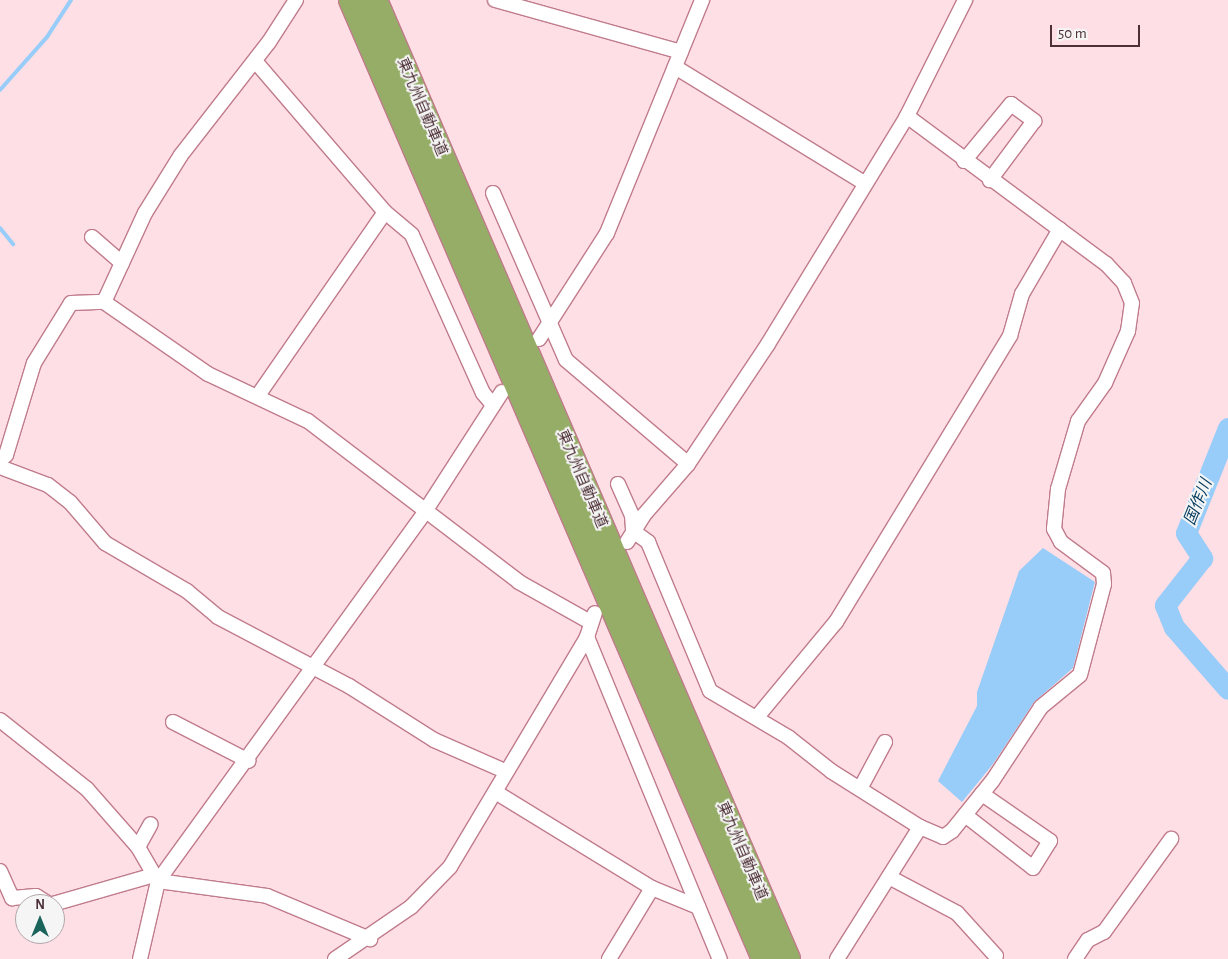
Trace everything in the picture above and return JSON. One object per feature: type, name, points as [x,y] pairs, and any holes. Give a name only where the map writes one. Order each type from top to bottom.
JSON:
[{"type":"highway","name":"東九州自動車道","points":[[351,0],[764,959]]},
{"type":"highway","name":"東九州自動車道","points":[[376,0],[788,959]]},
{"type":"street","points":[[104,302],[145,213],[181,155],[255,61],[296,0]]},
{"type":"street","points":[[495,0],[681,52]]},
{"type":"street","points":[[539,339],[607,233],[702,0]]},
{"type":"street","points":[[630,537],[688,464],[768,344],[863,182],[906,116],[965,0]]},
{"type":"street","points":[[255,61],[384,212],[412,235],[483,393],[493,405]]},
{"type":"street","points":[[675,67],[863,182]]},
{"type":"street","points":[[964,162],[1011,104],[1034,121],[990,180]]},
{"type":"street","points":[[630,537],[648,542],[710,691],[756,717],[920,827],[943,837],[965,815],[982,794],[1041,707],[1080,675],[1104,584],[1103,573],[1061,542],[1054,529],[1058,489],[1078,421],[1105,383],[1128,331],[1132,303],[1124,283],[1106,264],[964,162],[906,116]]},
{"type":"street","points":[[493,193],[551,321],[566,360],[688,464]]},
{"type":"street","points":[[259,394],[384,212]]},
{"type":"street","points":[[756,717],[836,622],[1010,336],[1022,294],[1060,230]]},
{"type":"street","points":[[92,237],[122,263]]},
{"type":"street","points":[[0,460],[6,456],[34,363],[71,303],[104,302],[208,374],[259,394],[308,421],[424,513],[519,582],[592,618],[587,637],[505,771],[497,793],[450,868],[411,907],[370,939],[335,959]]},
{"type":"street","points":[[140,959],[156,878],[248,761],[424,513],[502,392]]},
{"type":"street","points":[[0,467],[48,485],[70,502],[105,543],[187,591],[218,617],[312,669],[349,686],[434,740],[505,771]]},
{"type":"street","points":[[618,484],[632,515],[630,537]]},
{"type":"street","points":[[587,637],[720,959]]},
{"type":"street","points":[[0,720],[87,789],[138,847],[156,878]]},
{"type":"street","points":[[173,722],[248,761]]},
{"type":"street","points":[[861,787],[885,742]]},
{"type":"street","points":[[497,793],[652,888],[698,907]]},
{"type":"street","points":[[965,815],[1033,868],[1050,841],[982,794]]},
{"type":"street","points":[[138,847],[151,824]]},
{"type":"street","points":[[836,959],[920,827]]},
{"type":"street","points":[[1075,959],[1088,940],[1104,932],[1171,839]]},
{"type":"street","points":[[0,871],[12,898],[15,898]]},
{"type":"street","points":[[889,877],[957,912],[996,956]]},
{"type":"street","points":[[65,901],[156,878],[266,896],[370,939]]},
{"type":"street","points":[[609,959],[652,888]]},
{"type":"water","points":[[1043,548],[1095,582],[1073,668],[1034,702],[993,764],[962,802],[938,781],[977,706],[977,692],[1019,571]]},
{"type":"waterway","points":[[0,90],[47,37],[71,0]]},
{"type":"waterway","points":[[0,228],[13,244]]},
{"type":"waterway","name":"国作川","points":[[1228,428],[1186,533],[1202,558],[1165,605],[1174,627],[1228,689]]}]
